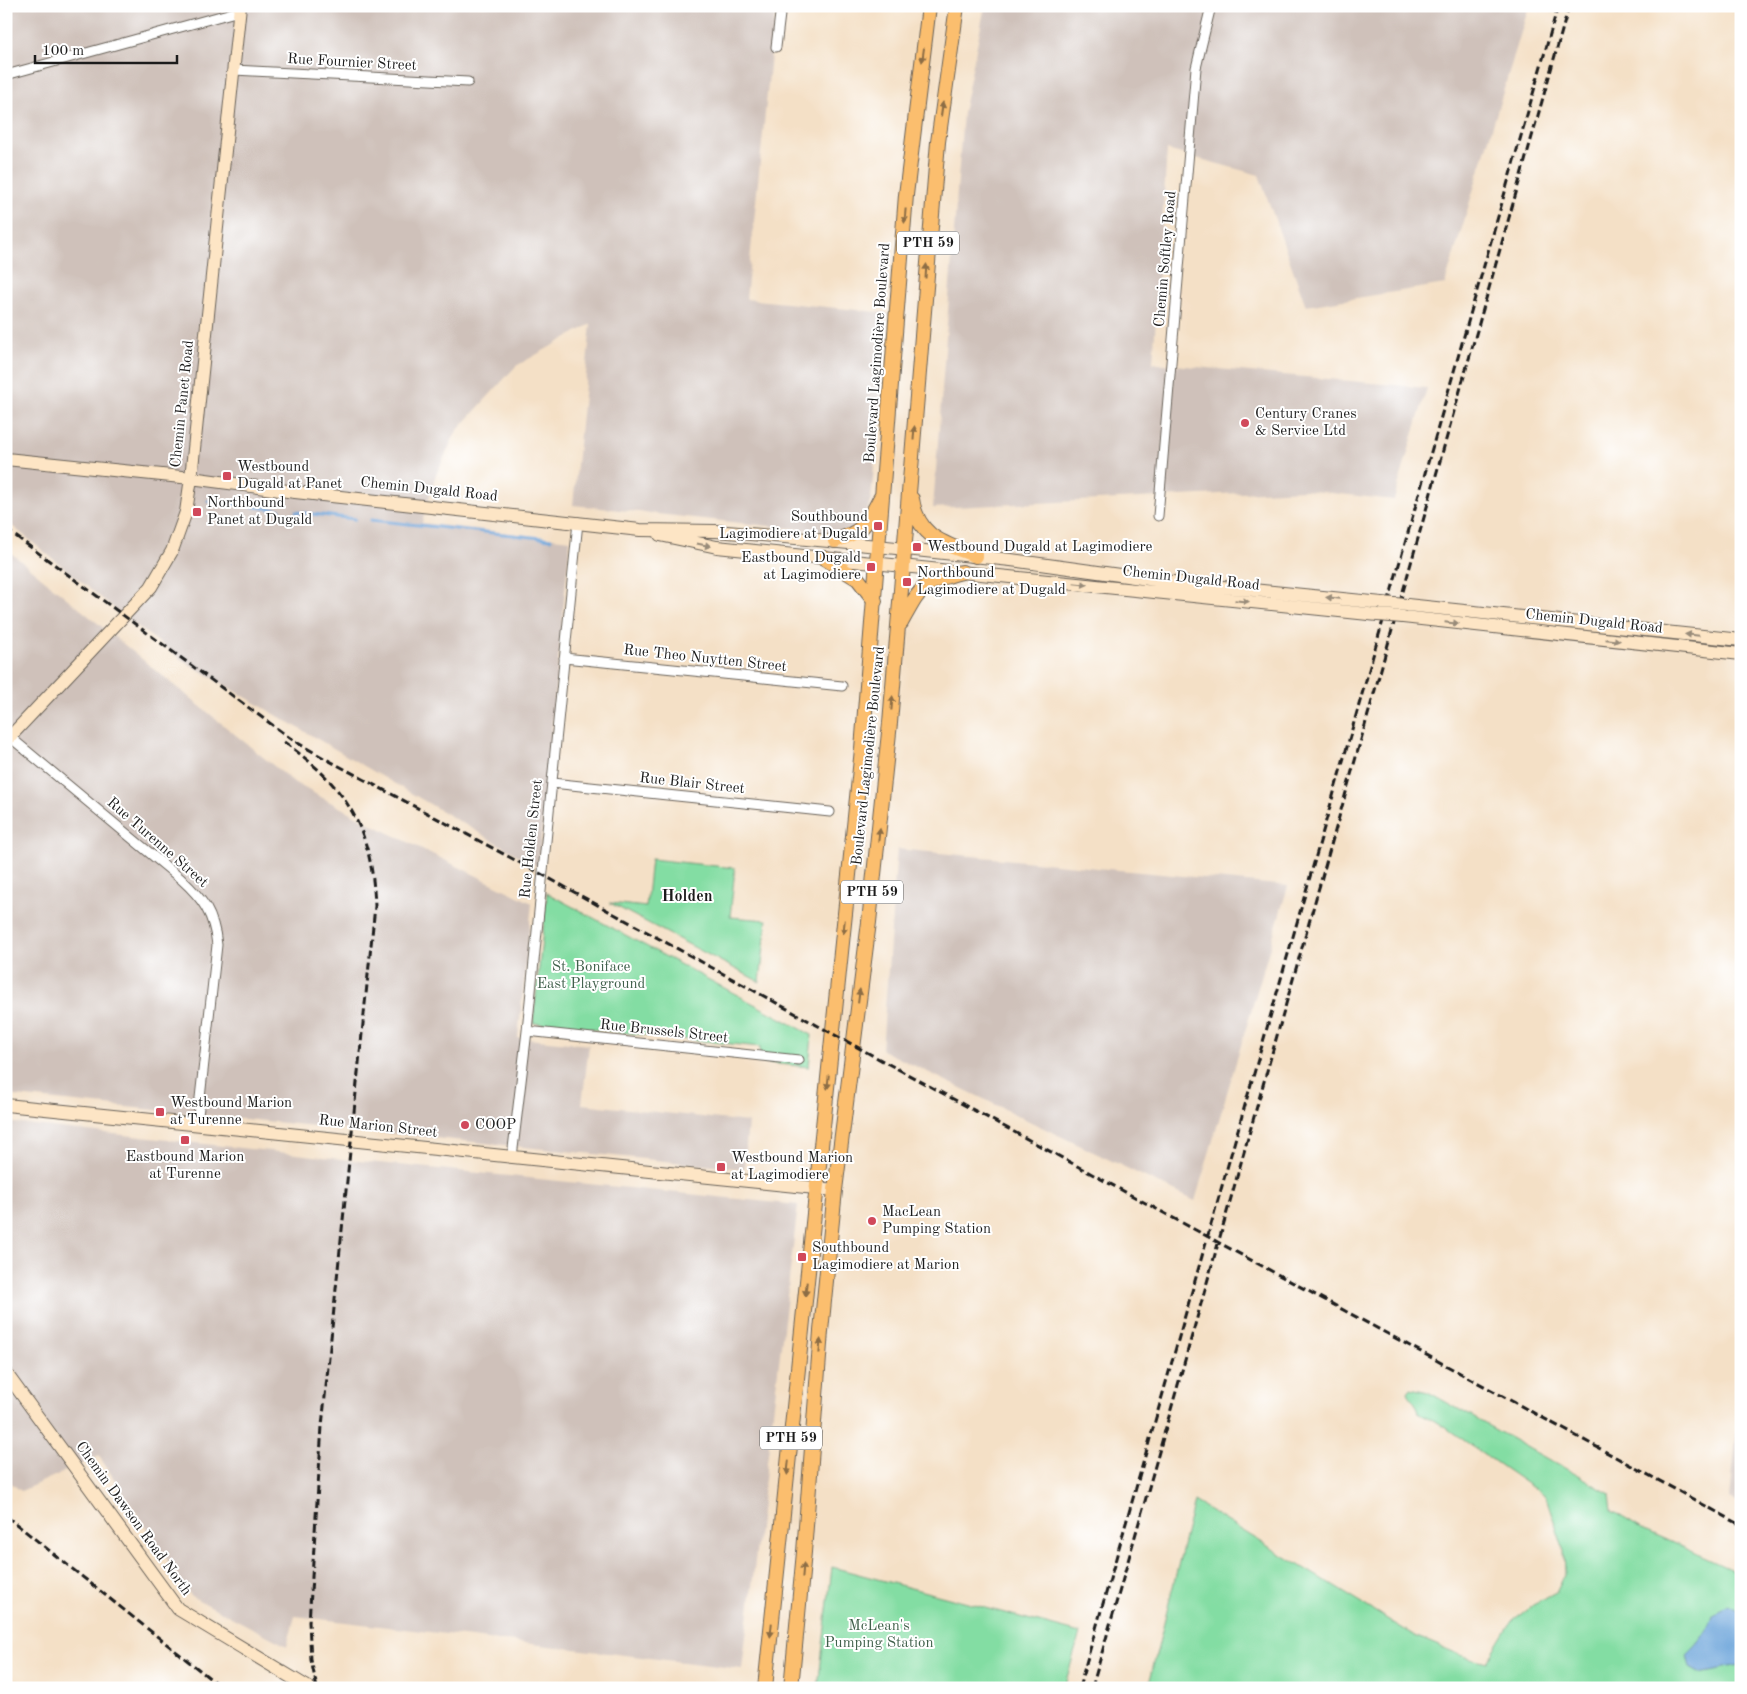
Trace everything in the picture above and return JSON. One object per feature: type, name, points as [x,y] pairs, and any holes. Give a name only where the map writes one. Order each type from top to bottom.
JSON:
[{"type":"main road","name":"Boulevard Lagimodière Boulevard","points":[[765,1688],[860,769],[907,187],[929,6]]},
{"type":"main road","name":"Boulevard Lagimodière Boulevard","points":[[791,1688],[808,1516],[835,1190],[869,922],[890,723],[937,152],[957,6]]},
{"type":"main road","name":"Chemin Panet Road","points":[[8,739],[152,587],[172,551],[186,512],[240,9]]},
{"type":"main road","name":"Chemin Dugald Road","points":[[6,459],[578,522],[640,530],[717,547],[962,572],[1380,608]]},
{"type":"main road","points":[[910,481],[914,509],[923,529],[942,542],[976,556]]},
{"type":"main road","points":[[835,541],[851,536],[867,523],[883,492]]},
{"type":"main road","name":"Chemin Dugald Road","points":[[640,530],[716,531],[976,556],[1741,654]]},
{"type":"main road","points":[[824,558],[858,578],[875,601]]},
{"type":"main road","points":[[898,628],[915,598],[928,584],[942,577],[962,572]]},
{"type":"main road","name":"Chemin Dugald Road","points":[[1405,611],[1741,640]]},
{"type":"main road","name":"Rue Marion Street","points":[[6,1106],[835,1190]]},
{"type":"main road","name":"Chemin Dawson Road North","points":[[6,1373],[178,1608],[310,1688]]},
{"type":"street","points":[[776,47],[781,6]]},
{"type":"street","name":"Chemin Softley Road","points":[[1158,516],[1196,68],[1211,6]]},
{"type":"street","points":[[6,75],[240,9]]},
{"type":"street","name":"Rue Fournier Street","points":[[234,70],[468,82]]},
{"type":"street","name":"Rue Holden Street","points":[[512,1157],[527,1031],[578,522]]},
{"type":"street","name":"Rue Theo Nuytten Street","points":[[564,658],[842,686]]},
{"type":"street","name":"Rue Turenne Street","points":[[8,739],[181,879],[197,894],[208,909],[215,928],[217,945],[197,1125]]},
{"type":"street","name":"Rue Blair Street","points":[[552,783],[830,812]]},
{"type":"street","name":"Rue Brussels Street","points":[[527,1031],[799,1060]]},
{"type":"shaded area","points":[[6,6],[776,6],[746,299],[888,313],[871,499],[866,515],[849,532],[835,533],[573,505],[591,324],[516,366],[456,432],[435,477],[422,523],[570,540],[538,867],[185,662],[125,617],[6,521]]},
{"type":"shaded area","points":[[985,6],[1529,6],[1445,284],[1306,306],[1259,175],[1167,150],[1153,363],[1427,388],[1394,500],[1304,490],[933,508],[963,113]]},
{"type":"shaded area","points":[[6,549],[295,783],[369,823],[532,903],[518,1038],[589,1045],[582,1104],[748,1122],[744,1169],[6,1095]]},
{"type":"shaded area","points":[[897,849],[1288,886],[1195,1201],[882,1050]]},
{"type":"shaded area","points":[[6,1122],[359,1161],[798,1205],[742,1669],[295,1616],[287,1646],[191,1596],[99,1456],[21,1491],[6,1479]]},
{"type":"shaded area","points":[[1741,1386],[1741,1504],[1730,1499]]},
{"type":"green space","points":[[651,859],[735,868],[730,917],[767,920],[760,982],[610,903],[646,907]]},
{"type":"green space","name":"St. Boniface East Playground","points":[[547,893],[812,1035],[809,1067],[759,1062],[760,1047],[533,1023]]},
{"type":"green space","points":[[1411,1388],[1428,1392],[1610,1494],[1612,1511],[1642,1529],[1741,1574],[1741,1688],[1148,1688],[1194,1501],[1415,1636],[1463,1656],[1487,1662],[1512,1621],[1533,1605],[1556,1593],[1565,1574],[1564,1551],[1546,1497],[1439,1423],[1419,1413],[1408,1392]]},
{"type":"green space","name":"McLean's Pumping Station","points":[[832,1567],[1080,1633],[1064,1688],[818,1688]]},
{"type":"water","points":[[1728,1606],[1741,1613],[1741,1665],[1699,1673],[1690,1668],[1687,1655],[1703,1636],[1713,1614]]},
{"type":"waterway","points":[[208,501],[280,510]]},
{"type":"waterway","points":[[296,512],[355,519]]},
{"type":"waterway","points":[[371,520],[551,539]]},
{"type":"railway","points":[[1079,1688],[1558,6]]},
{"type":"railway","points":[[1092,1688],[1569,6]]},
{"type":"railway","points":[[6,529],[294,741],[1741,1525]]},
{"type":"railway","points":[[284,742],[324,776],[340,793],[352,812],[362,832],[368,854],[373,878],[375,906],[322,1426],[309,1622],[311,1660],[317,1688]]},
{"type":"railway","points":[[6,1516],[222,1688]]},
{"type":"place","name":"Century Cranes & Service Ltd","points":[[1245,423]]},
{"type":"place","name":"Westbound Dugald at Panet","points":[[227,476]]},
{"type":"place","name":"Northbound Panet at Dugald","points":[[197,512]]},
{"type":"place","name":"Southbound Lagimodiere at Dugald","points":[[878,526]]},
{"type":"place","name":"Westbound Dugald at Lagimodiere","points":[[917,547]]},
{"type":"place","name":"Eastbound Dugald at Lagimodiere","points":[[871,567]]},
{"type":"place","name":"Northbound Lagimodiere at Dugald","points":[[907,582]]},
{"type":"place","name":"Westbound Marion at Turenne","points":[[160,1112]]},
{"type":"place","name":"COOP","points":[[465,1125]]},
{"type":"place","name":"Eastbound Marion at Turenne","points":[[185,1140]]},
{"type":"place","name":"Westbound Marion at Lagimodiere","points":[[721,1167]]},
{"type":"place","name":"MacLean Pumping Station","points":[[872,1221]]},
{"type":"place","name":"Southbound Lagimodiere at Marion","points":[[802,1257]]},
{"type":"district","name":"Holden","points":[[687,897]]}]
